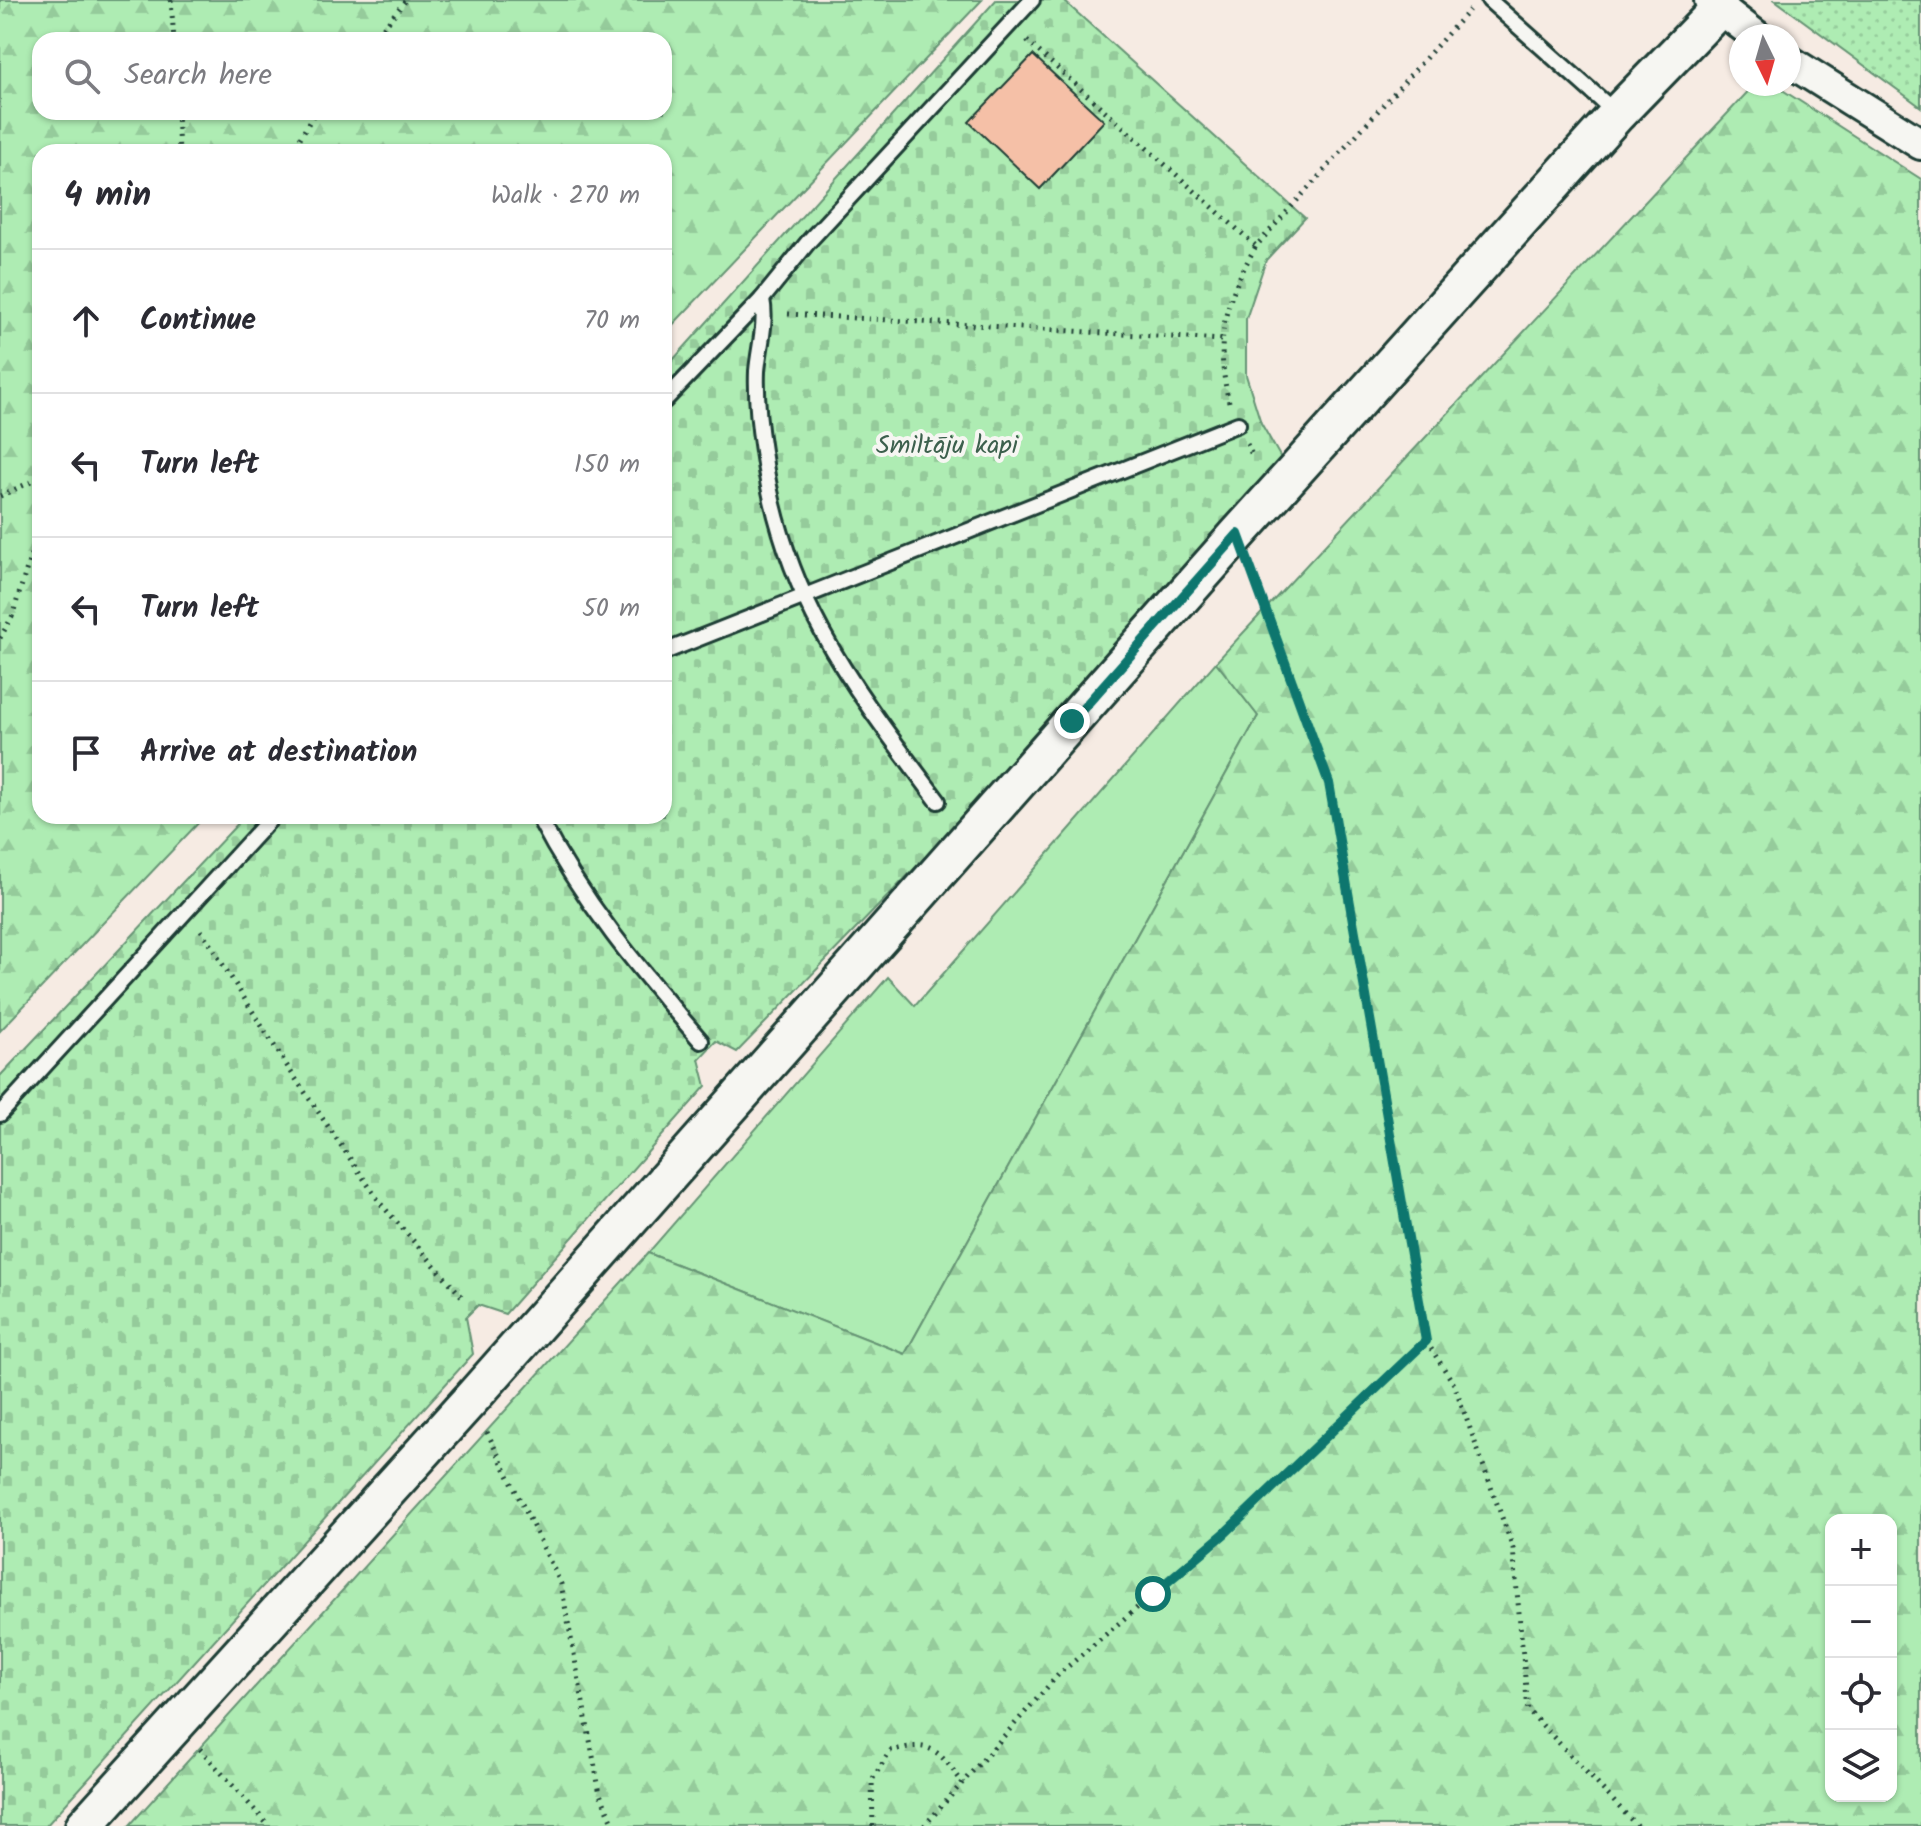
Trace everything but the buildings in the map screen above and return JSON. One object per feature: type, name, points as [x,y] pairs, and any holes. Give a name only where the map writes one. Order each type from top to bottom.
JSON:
[{"type":"street","points":[[84,1826],[471,1399],[1238,534],[1717,4],[1741,24]]},
{"type":"street","points":[[1801,69],[1921,144]]},
{"type":"lane","points":[[672,393],[763,306],[809,241],[1032,0]]},
{"type":"lane","points":[[1489,0],[1617,114]]},
{"type":"lane","points":[[763,306],[757,373],[762,448],[772,505],[788,558],[829,649],[876,722],[938,801]]},
{"type":"lane","points":[[672,649],[1238,424]]},
{"type":"lane","points":[[0,1114],[266,824]]},
{"type":"lane","points":[[542,824],[565,868],[596,916],[701,1041]]},
{"type":"path","points":[[171,0],[173,32]]},
{"type":"path","points":[[380,32],[406,0]]},
{"type":"path","points":[[1252,455],[1228,400],[1222,340],[1232,288],[1256,246],[1478,0]]},
{"type":"path","points":[[1009,25],[1256,246]]},
{"type":"path","points":[[177,120],[179,144]]},
{"type":"path","points":[[297,144],[310,120]]},
{"type":"path","points":[[763,306],[1222,340]]},
{"type":"path","points":[[0,496],[32,482]]},
{"type":"path","points":[[1238,534],[1329,783],[1426,1341],[1454,1384],[1513,1548],[1528,1710],[1637,1826]]},
{"type":"path","points":[[0,638],[12,617],[32,551]]},
{"type":"path","points":[[188,909],[289,1069],[381,1204],[464,1299]]},
{"type":"path","points":[[924,1826],[1059,1674],[1224,1534],[1426,1341]]},
{"type":"path","points":[[471,1399],[561,1584],[600,1794],[615,1826]]},
{"type":"path","points":[[177,1723],[269,1826]]},
{"type":"path","points":[[873,1826],[872,1780],[890,1751],[914,1745],[937,1750],[963,1783]]},
{"type":"green space","points":[[0,0],[982,0],[672,326],[672,144],[32,144],[32,824],[197,824],[0,1031]]},
{"type":"green space","name":"Smiltāju kapi","points":[[996,0],[1063,0],[1305,218],[1266,260],[1246,319],[1246,375],[1261,423],[1281,458],[941,841],[737,1052],[716,1041],[699,1059],[706,1086],[505,1314],[478,1305],[466,1317],[473,1354],[46,1826],[0,1826],[0,1076],[237,824],[672,824],[672,361]]},
{"type":"green space","points":[[1775,0],[1921,0],[1921,107]]},
{"type":"green space","points":[[1744,96],[1792,96],[1921,179],[1921,1826],[129,1826],[648,1253],[905,1354],[1258,716],[1216,662]]},
{"type":"green space","points":[[1216,662],[1258,716],[905,1354],[648,1253],[888,977],[915,1006]]},
{"type":"route","points":[[1072,721],[1238,534],[1329,783],[1426,1341],[1224,1534],[1153,1594]]}]
